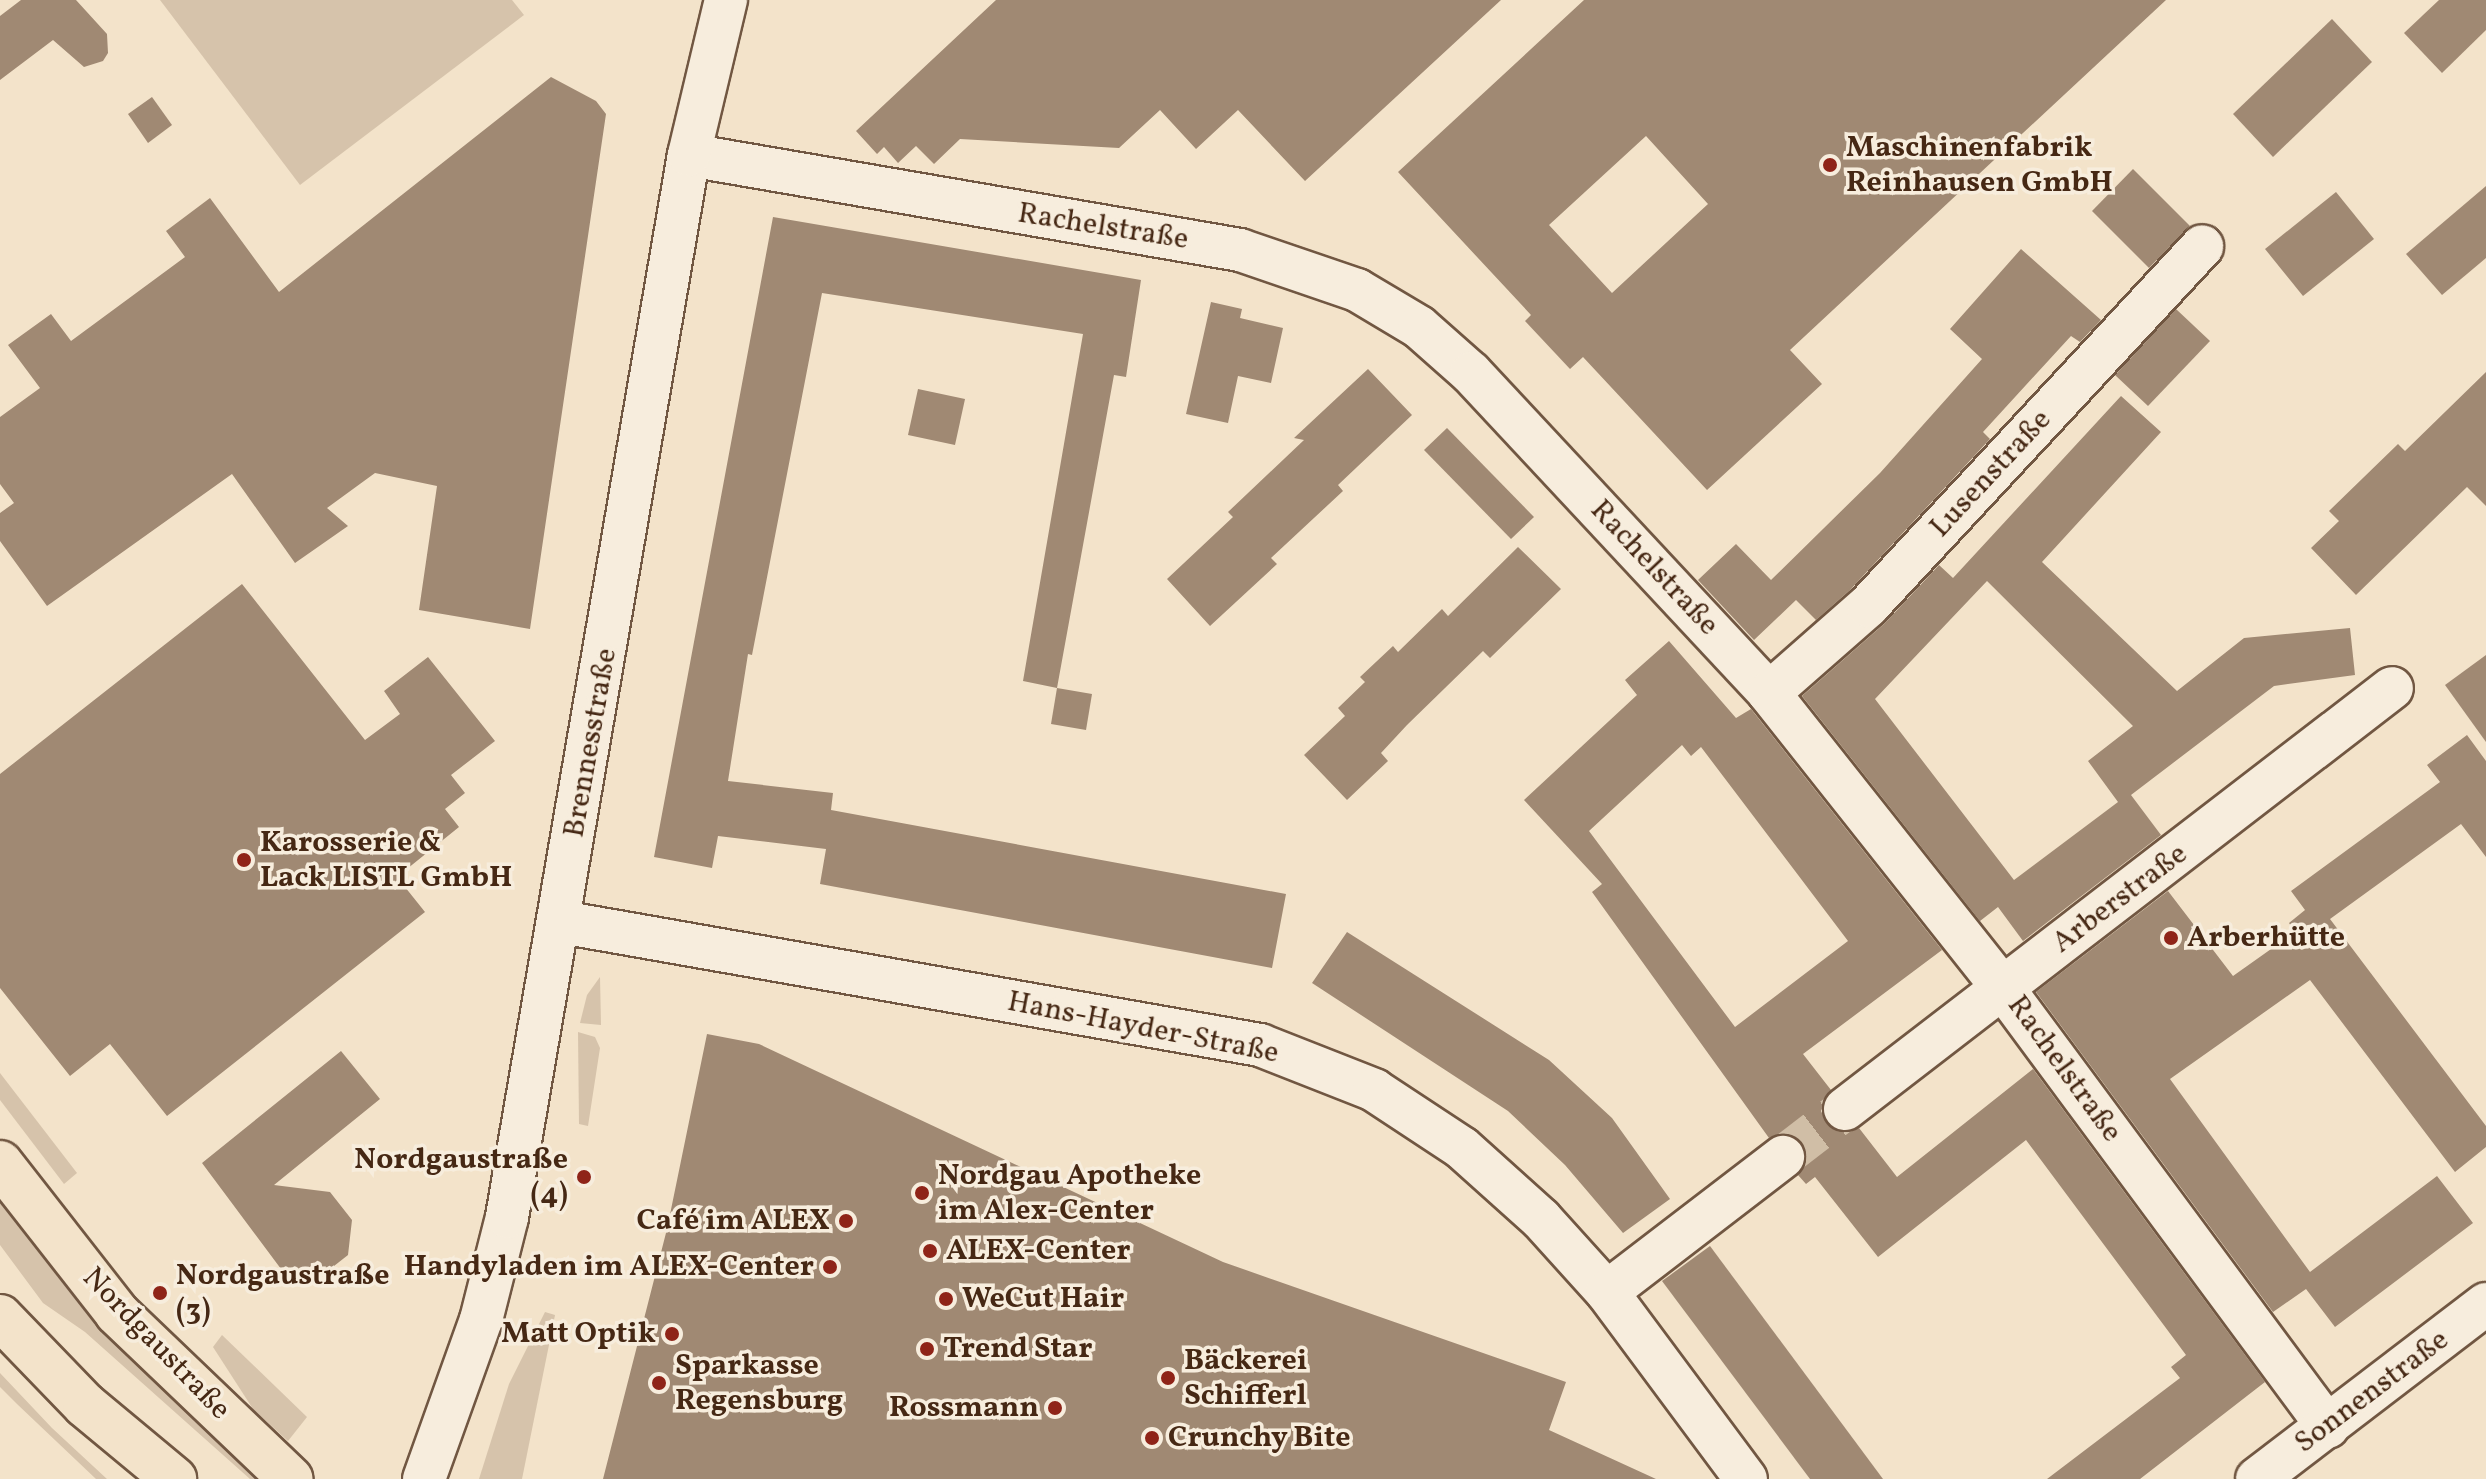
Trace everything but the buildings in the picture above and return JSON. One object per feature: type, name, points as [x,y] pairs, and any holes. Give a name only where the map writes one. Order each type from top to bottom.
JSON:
[{"type":"main road","name":"Nordgaustraße","points":[[0,1163],[117,1313],[291,1479]]},
{"type":"main road","points":[[0,1317],[85,1405],[174,1479]]},
{"type":"street","name":"Brennesstraße","points":[[424,1479],[481,1320],[507,1217],[561,922],[689,155],[726,0]]},
{"type":"street","name":"Rachelstraße","points":[[689,155],[1240,250],[1357,290],[1419,327],[1471,373],[1769,693],[2003,988],[2328,1427]]},
{"type":"street","name":"Lusenstraße","points":[[1769,693],[1868,606],[2202,246]]},
{"type":"street","name":"Arberstraße","points":[[1845,1109],[2392,688]]},
{"type":"street","name":"Hans-Hayder-Straße","points":[[561,922],[1260,1045],[1374,1090],[1462,1148],[1541,1219],[1607,1292],[1746,1479]]},
{"type":"street","points":[[1607,1292],[1783,1157]]},
{"type":"street","name":"Sonnenstraße","points":[[2257,1479],[2486,1304]]},
{"type":"shaded area","points":[[160,0],[512,0],[524,15],[300,185]]},
{"type":"shaded area","points":[[600,977],[601,1025],[580,1023],[587,995]]},
{"type":"shaded area","points":[[578,1032],[595,1037],[600,1048],[588,1126],[579,1124]]},
{"type":"shaded area","points":[[0,1073],[77,1173],[64,1184],[0,1100]]},
{"type":"shaded area","points":[[0,1198],[263,1479],[250,1479],[85,1332],[43,1303],[0,1245]]},
{"type":"shaded area","points":[[545,1312],[555,1315],[522,1479],[479,1479],[509,1384]]},
{"type":"shaded area","points":[[222,1335],[307,1417],[288,1441],[253,1409],[213,1347]]},
{"type":"shaded area","points":[[0,1373],[52,1428],[107,1479],[96,1479],[17,1404],[0,1387]]},
{"type":"tunnel","points":[[1783,1157],[1845,1109]]},
{"type":"place","name":"Maschinenfabrik Reinhausen GmbH","points":[[1830,165]]},
{"type":"place","name":"Karosserie & Lack LISTL GmbH","points":[[244,860]]},
{"type":"place","name":"Arberhütte","points":[[2171,938]]},
{"type":"place","name":"Nordgaustraße (4)","points":[[584,1177]]},
{"type":"place","name":"Nordgau Apotheke im Alex-Center","points":[[922,1193]]},
{"type":"place","name":"Café im ALEX","points":[[846,1221]]},
{"type":"place","name":"ALEX-Center","points":[[930,1251]]},
{"type":"place","name":"Handyladen im ALEX-Center","points":[[830,1267]]},
{"type":"place","name":"Nordgaustraße (3)","points":[[160,1293]]},
{"type":"place","name":"WeCut Hair","points":[[946,1299]]},
{"type":"place","name":"Matt Optik","points":[[672,1334]]},
{"type":"place","name":"Trend Star","points":[[927,1349]]},
{"type":"place","name":"Bäckerei Schifferl","points":[[1168,1378]]},
{"type":"place","name":"Sparkasse Regensburg","points":[[659,1383]]},
{"type":"place","name":"Rossmann","points":[[1055,1408]]},
{"type":"place","name":"Crunchy Bite","points":[[1152,1438]]}]
